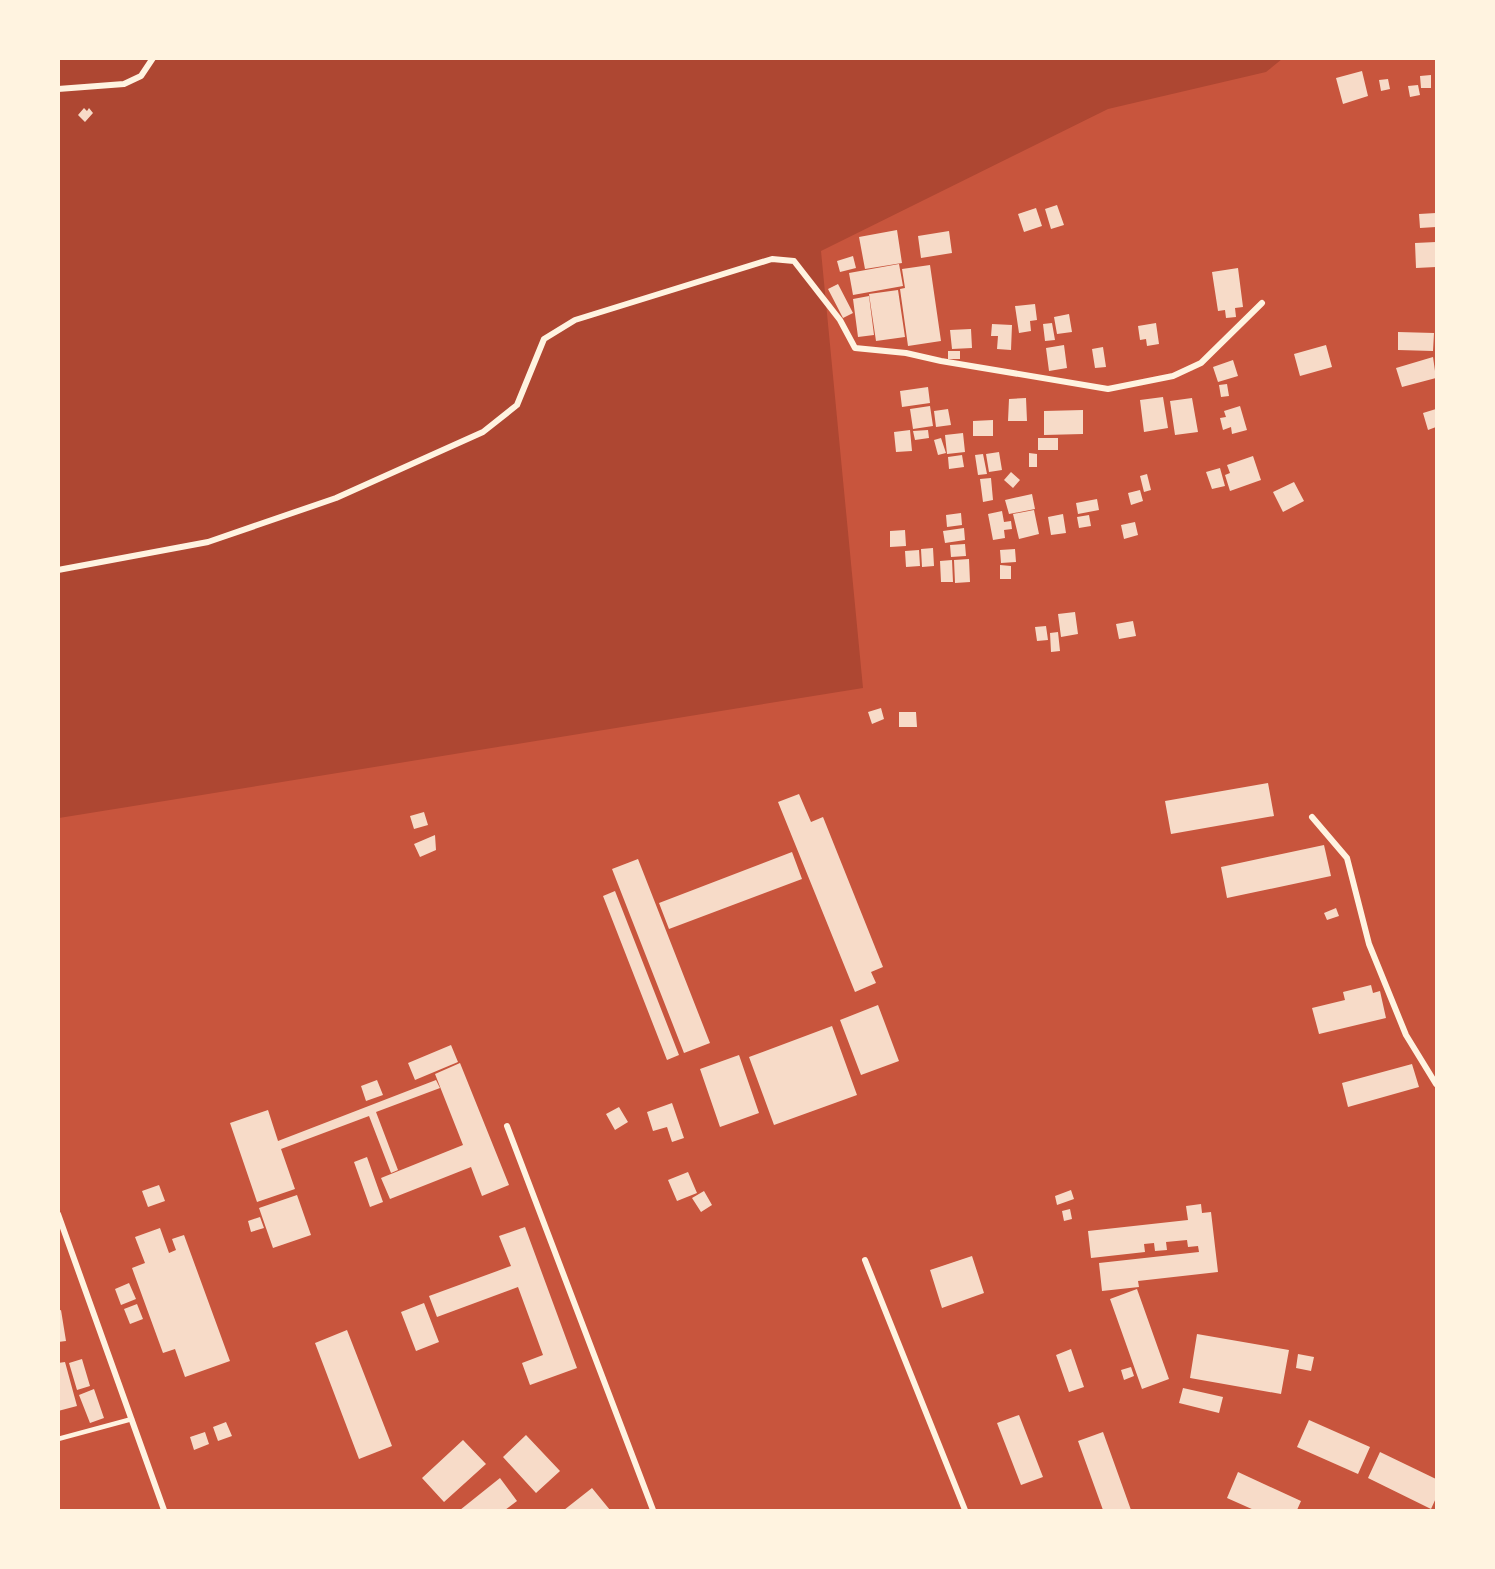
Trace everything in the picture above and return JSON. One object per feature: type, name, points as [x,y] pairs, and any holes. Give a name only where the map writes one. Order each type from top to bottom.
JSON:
[{"type":"street","points":[[58,89],[124,84],[141,76],[153,58]]},
{"type":"street","points":[[58,570],[208,542],[336,498],[483,432],[517,405],[544,339],[575,320],[772,259],[794,261],[840,320],[855,348],[906,352],[941,361],[1108,389],[1173,376],[1201,363],[1262,303]]},
{"type":"street","points":[[1312,817],[1347,858],[1369,944],[1406,1035],[1437,1084]]},
{"type":"street","points":[[507,1126],[653,1510]]},
{"type":"street","points":[[58,1214],[164,1510]]},
{"type":"street","points":[[865,1260],[965,1510]]},
{"type":"lane","points":[[58,1439],[132,1419]]},
{"type":"shaded area","points":[[59,59],[1282,59],[1266,72],[1108,109],[821,251],[863,688],[59,818]]},
{"type":"building","points":[[1362,71],[1368,96],[1343,104],[1336,78]]},
{"type":"building","points":[[1431,75],[1431,88],[1421,88],[1420,76]]},
{"type":"building","points":[[1388,79],[1390,89],[1381,91],[1379,80]]},
{"type":"building","points":[[1418,85],[1420,95],[1410,97],[1408,86]]},
{"type":"building","points":[[84,108],[87,111],[89,108],[93,113],[85,122],[78,115]]},
{"type":"building","points":[[1057,205],[1064,225],[1051,229],[1045,209]]},
{"type":"building","points":[[1036,208],[1042,226],[1024,232],[1018,214]]},
{"type":"building","points":[[1436,213],[1436,227],[1420,228],[1419,214]]},
{"type":"building","points":[[897,230],[902,263],[865,269],[859,237]]},
{"type":"building","points":[[949,231],[952,253],[921,258],[918,236]]},
{"type":"building","points":[[1436,242],[1436,267],[1416,268],[1415,243]]},
{"type":"building","points":[[853,256],[856,268],[840,272],[837,261]]},
{"type":"building","points":[[899,264],[903,286],[853,295],[849,273]]},
{"type":"building","points":[[930,265],[941,341],[908,346],[900,289],[905,288],[902,269]]},
{"type":"building","points":[[1238,268],[1243,307],[1235,308],[1236,317],[1226,318],[1225,310],[1218,311],[1212,272]]},
{"type":"building","points":[[838,284],[853,313],[843,318],[828,289]]},
{"type":"building","points":[[898,290],[905,337],[876,341],[869,294]]},
{"type":"building","points":[[869,296],[874,335],[858,337],[853,299]]},
{"type":"building","points":[[1035,304],[1037,320],[1030,321],[1031,331],[1019,333],[1015,306]]},
{"type":"building","points":[[1069,314],[1072,332],[1057,334],[1054,317]]},
{"type":"building","points":[[1052,323],[1055,340],[1045,341],[1043,324]]},
{"type":"building","points":[[1156,323],[1159,344],[1147,346],[1146,339],[1140,340],[1138,326]]},
{"type":"building","points":[[992,324],[1012,325],[1011,350],[997,349],[998,336],[991,336]]},
{"type":"building","points":[[971,329],[972,348],[952,349],[950,330]]},
{"type":"building","points":[[1398,332],[1434,333],[1433,351],[1398,350]]},
{"type":"building","points":[[1064,345],[1067,368],[1049,371],[1046,348]]},
{"type":"building","points":[[1326,345],[1332,367],[1300,376],[1294,354]]},
{"type":"building","points":[[1103,347],[1106,367],[1095,368],[1092,349]]},
{"type":"building","points":[[948,351],[960,351],[960,359],[948,359]]},
{"type":"building","points":[[1433,357],[1436,378],[1402,387],[1396,368]]},
{"type":"building","points":[[1233,360],[1238,376],[1218,382],[1213,367]]},
{"type":"building","points":[[1227,384],[1229,396],[1221,397],[1219,385]]},
{"type":"building","points":[[928,387],[930,403],[902,407],[900,391]]},
{"type":"building","points":[[1163,397],[1168,428],[1144,432],[1140,400]]},
{"type":"building","points":[[1026,398],[1027,421],[1008,421],[1009,399]]},
{"type":"building","points":[[1192,398],[1198,432],[1175,435],[1170,401]]},
{"type":"building","points":[[930,406],[933,426],[913,429],[910,409]]},
{"type":"building","points":[[1240,406],[1247,430],[1232,434],[1231,427],[1223,430],[1220,418],[1226,417],[1224,411]]},
{"type":"building","points":[[948,409],[951,425],[936,427],[934,411]]},
{"type":"building","points":[[1436,409],[1436,427],[1428,430],[1423,413]]},
{"type":"building","points":[[1083,410],[1083,434],[1044,435],[1044,411]]},
{"type":"building","points":[[993,420],[993,436],[973,436],[973,421]]},
{"type":"building","points":[[910,430],[912,451],[896,452],[894,432]]},
{"type":"building","points":[[928,430],[929,438],[915,440],[913,431]]},
{"type":"building","points":[[963,433],[965,452],[947,454],[945,435]]},
{"type":"building","points":[[941,438],[946,453],[938,455],[934,440]]},
{"type":"building","points":[[1038,438],[1058,438],[1058,450],[1038,450]]},
{"type":"building","points":[[999,452],[1002,470],[989,472],[986,454]]},
{"type":"building","points":[[1029,453],[1037,454],[1037,467],[1029,467]]},
{"type":"building","points":[[983,454],[987,474],[978,475],[975,455]]},
{"type":"building","points":[[962,455],[964,467],[949,469],[948,457]]},
{"type":"building","points":[[1253,456],[1261,480],[1230,491],[1225,475],[1230,473],[1227,465]]},
{"type":"building","points":[[1220,468],[1225,486],[1212,489],[1206,472]]},
{"type":"building","points":[[1011,472],[1020,480],[1013,488],[1004,480]]},
{"type":"building","points":[[1147,474],[1151,490],[1144,492],[1140,476]]},
{"type":"building","points":[[991,478],[993,500],[983,502],[980,479]]},
{"type":"building","points":[[1294,482],[1304,501],[1283,512],[1273,492]]},
{"type":"building","points":[[1140,490],[1143,501],[1131,505],[1128,493]]},
{"type":"building","points":[[1032,494],[1035,509],[1009,514],[1005,500]]},
{"type":"building","points":[[1097,499],[1099,510],[1078,514],[1076,503]]},
{"type":"building","points":[[1034,510],[1039,534],[1019,539],[1013,514]]},
{"type":"building","points":[[1002,511],[1004,522],[1011,521],[1012,529],[1004,530],[1005,538],[993,540],[988,514]]},
{"type":"building","points":[[961,513],[962,525],[947,527],[946,515]]},
{"type":"building","points":[[1063,514],[1066,533],[1051,535],[1048,517]]},
{"type":"building","points":[[1089,515],[1091,526],[1079,528],[1077,517]]},
{"type":"building","points":[[1135,522],[1138,535],[1124,539],[1121,525]]},
{"type":"building","points":[[964,528],[965,540],[945,543],[943,531]]},
{"type":"building","points":[[905,530],[906,546],[890,547],[890,531]]},
{"type":"building","points":[[965,544],[966,556],[951,557],[950,545]]},
{"type":"building","points":[[933,548],[934,566],[922,567],[921,549]]},
{"type":"building","points":[[1015,549],[1016,562],[1001,563],[1000,550]]},
{"type":"building","points":[[919,550],[920,566],[906,567],[905,551]]},
{"type":"building","points":[[969,559],[970,582],[955,583],[954,560]]},
{"type":"building","points":[[952,560],[953,582],[941,582],[940,561]]},
{"type":"building","points":[[1000,565],[1011,566],[1011,579],[1000,579]]},
{"type":"building","points":[[1075,612],[1078,634],[1061,637],[1058,614]]},
{"type":"building","points":[[1133,621],[1136,636],[1119,639],[1116,624]]},
{"type":"building","points":[[1046,626],[1048,640],[1037,641],[1035,627]]},
{"type":"building","points":[[1058,632],[1060,651],[1051,652],[1050,633]]},
{"type":"building","points":[[881,708],[884,719],[872,724],[868,712]]},
{"type":"building","points":[[899,712],[916,712],[917,727],[899,727]]},
{"type":"building","points":[[1268,783],[1274,816],[1171,834],[1165,801]]},
{"type":"building","points":[[799,794],[811,822],[823,817],[883,967],[871,972],[876,983],[855,992],[778,802]]},
{"type":"building","points":[[424,812],[428,825],[414,829],[410,816]]},
{"type":"building","points":[[435,835],[436,850],[420,857],[414,844]]},
{"type":"building","points":[[1324,845],[1331,876],[1227,898],[1221,867]]},
{"type":"building","points":[[792,852],[802,879],[669,929],[659,903]]},
{"type":"building","points":[[638,859],[710,1043],[684,1053],[612,869]]},
{"type":"building","points":[[615,891],[679,1055],[667,1060],[603,896]]},
{"type":"building","points":[[1336,908],[1339,916],[1327,920],[1324,913]]},
{"type":"building","points":[[1371,985],[1373,993],[1380,991],[1386,1018],[1319,1034],[1312,1008],[1345,1000],[1343,992]]},
{"type":"building","points":[[878,1005],[899,1061],[861,1075],[840,1020]]},
{"type":"building","points":[[832,1026],[857,1095],[774,1125],[749,1057]]},
{"type":"building","points":[[451,1045],[458,1062],[415,1080],[408,1063]]},
{"type":"building","points":[[739,1055],[759,1113],[720,1127],[700,1069]]},
{"type":"building","points":[[460,1063],[509,1185],[482,1196],[471,1167],[390,1199],[381,1178],[463,1145],[435,1074]]},
{"type":"building","points":[[1412,1064],[1419,1087],[1348,1107],[1342,1083]]},
{"type":"building","points":[[377,1080],[383,1095],[366,1101],[361,1086]]},
{"type":"building","points":[[436,1080],[440,1088],[376,1112],[398,1170],[391,1173],[369,1116],[281,1149],[295,1189],[257,1202],[230,1123],[268,1110],[278,1141]]},
{"type":"building","points":[[672,1103],[684,1138],[672,1142],[667,1127],[653,1131],[647,1112]]},
{"type":"building","points":[[619,1107],[628,1122],[615,1130],[606,1114]]},
{"type":"building","points":[[367,1157],[383,1202],[370,1207],[354,1162]]},
{"type":"building","points":[[688,1172],[697,1193],[677,1201],[668,1180]]},
{"type":"building","points":[[159,1185],[165,1201],[148,1207],[142,1191]]},
{"type":"building","points":[[1071,1190],[1074,1199],[1057,1205],[1055,1196]]},
{"type":"building","points":[[704,1191],[712,1205],[701,1212],[692,1198]]},
{"type":"building","points":[[297,1195],[311,1235],[273,1248],[259,1208]]},
{"type":"building","points":[[1201,1204],[1202,1213],[1211,1212],[1218,1272],[1138,1281],[1139,1287],[1102,1291],[1099,1263],[1199,1252],[1198,1246],[1188,1247],[1187,1240],[1166,1242],[1167,1250],[1155,1251],[1154,1243],[1144,1244],[1145,1252],[1091,1258],[1088,1231],[1188,1220],[1186,1206]]},
{"type":"building","points":[[1070,1209],[1072,1219],[1064,1221],[1062,1211]]},
{"type":"building","points":[[260,1217],[264,1228],[251,1232],[248,1221]]},
{"type":"building","points":[[525,1227],[577,1368],[530,1385],[522,1363],[543,1355],[518,1287],[437,1317],[429,1296],[511,1266],[499,1236]]},
{"type":"building","points":[[160,1228],[169,1253],[176,1250],[172,1239],[184,1235],[230,1361],[185,1377],[175,1349],[163,1353],[132,1268],[145,1263],[135,1237]]},
{"type":"building","points":[[972,1256],[984,1293],[942,1308],[930,1270]]},
{"type":"building","points":[[129,1283],[136,1299],[121,1305],[115,1289]]},
{"type":"building","points":[[1137,1289],[1169,1379],[1142,1389],[1110,1299]]},
{"type":"building","points":[[424,1303],[439,1342],[416,1351],[401,1312]]},
{"type":"building","points":[[137,1304],[143,1319],[130,1324],[124,1309]]},
{"type":"building","points":[[61,1310],[66,1341],[58,1342],[58,1311]]},
{"type":"building","points":[[347,1330],[392,1446],[359,1459],[315,1343]]},
{"type":"building","points":[[1197,1334],[1289,1350],[1281,1394],[1190,1378]]},
{"type":"building","points":[[1071,1349],[1084,1387],[1069,1392],[1056,1355]]},
{"type":"building","points":[[1298,1354],[1314,1357],[1311,1371],[1296,1368]]},
{"type":"building","points":[[82,1359],[90,1386],[77,1390],[69,1363]]},
{"type":"building","points":[[65,1362],[77,1406],[58,1411],[58,1363]]},
{"type":"building","points":[[1131,1367],[1134,1376],[1124,1380],[1121,1370]]},
{"type":"building","points":[[1183,1388],[1223,1397],[1219,1413],[1179,1403]]},
{"type":"building","points":[[94,1389],[104,1418],[90,1423],[79,1395]]},
{"type":"building","points":[[1019,1415],[1043,1477],[1021,1485],[997,1423]]},
{"type":"building","points":[[1309,1420],[1370,1447],[1358,1474],[1297,1447]]},
{"type":"building","points":[[226,1422],[232,1436],[218,1441],[213,1427]]},
{"type":"building","points":[[205,1432],[209,1444],[194,1450],[190,1437]]},
{"type":"building","points":[[1103,1432],[1131,1510],[1103,1510],[1078,1441]]},
{"type":"building","points":[[526,1435],[560,1471],[536,1493],[503,1457]]},
{"type":"building","points":[[463,1440],[486,1464],[444,1502],[422,1478]]},
{"type":"building","points":[[1380,1452],[1436,1479],[1436,1498],[1431,1509],[1368,1478]]},
{"type":"building","points":[[1238,1472],[1301,1501],[1297,1510],[1254,1510],[1227,1498]]},
{"type":"building","points":[[500,1478],[517,1501],[505,1510],[460,1510]]},
{"type":"building","points":[[592,1488],[610,1510],[564,1510]]}]
